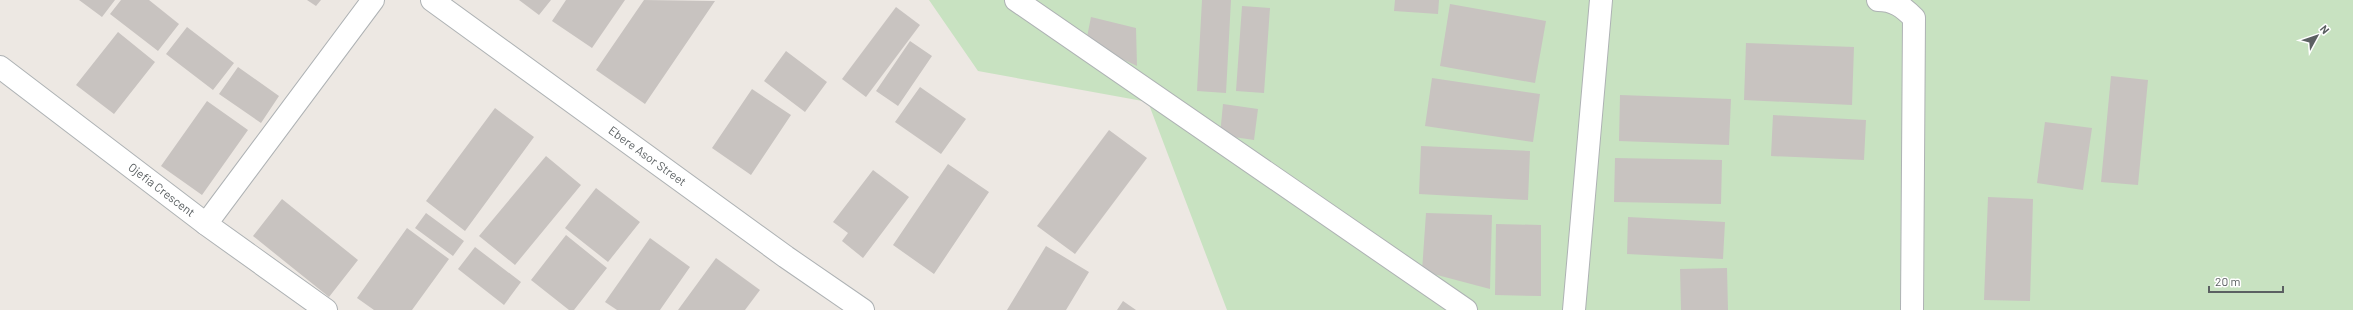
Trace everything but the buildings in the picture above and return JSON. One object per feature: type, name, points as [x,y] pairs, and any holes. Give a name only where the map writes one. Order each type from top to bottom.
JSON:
[{"type":"street","points":[[206,224],[373,0]]},
{"type":"street","name":"Ebere Asor Street","points":[[432,0],[786,257],[863,310]]},
{"type":"street","points":[[1016,0],[1466,310]]},
{"type":"street","points":[[1574,310],[1601,0]]},
{"type":"street","points":[[1878,0],[1888,0],[1904,8],[1914,18],[1912,310]]},
{"type":"street","name":"Ojefia Crescent","points":[[0,67],[206,224],[326,310]]},
{"type":"green space","points":[[929,0],[2353,0],[2353,310],[1227,310],[1148,102],[978,71]]}]
